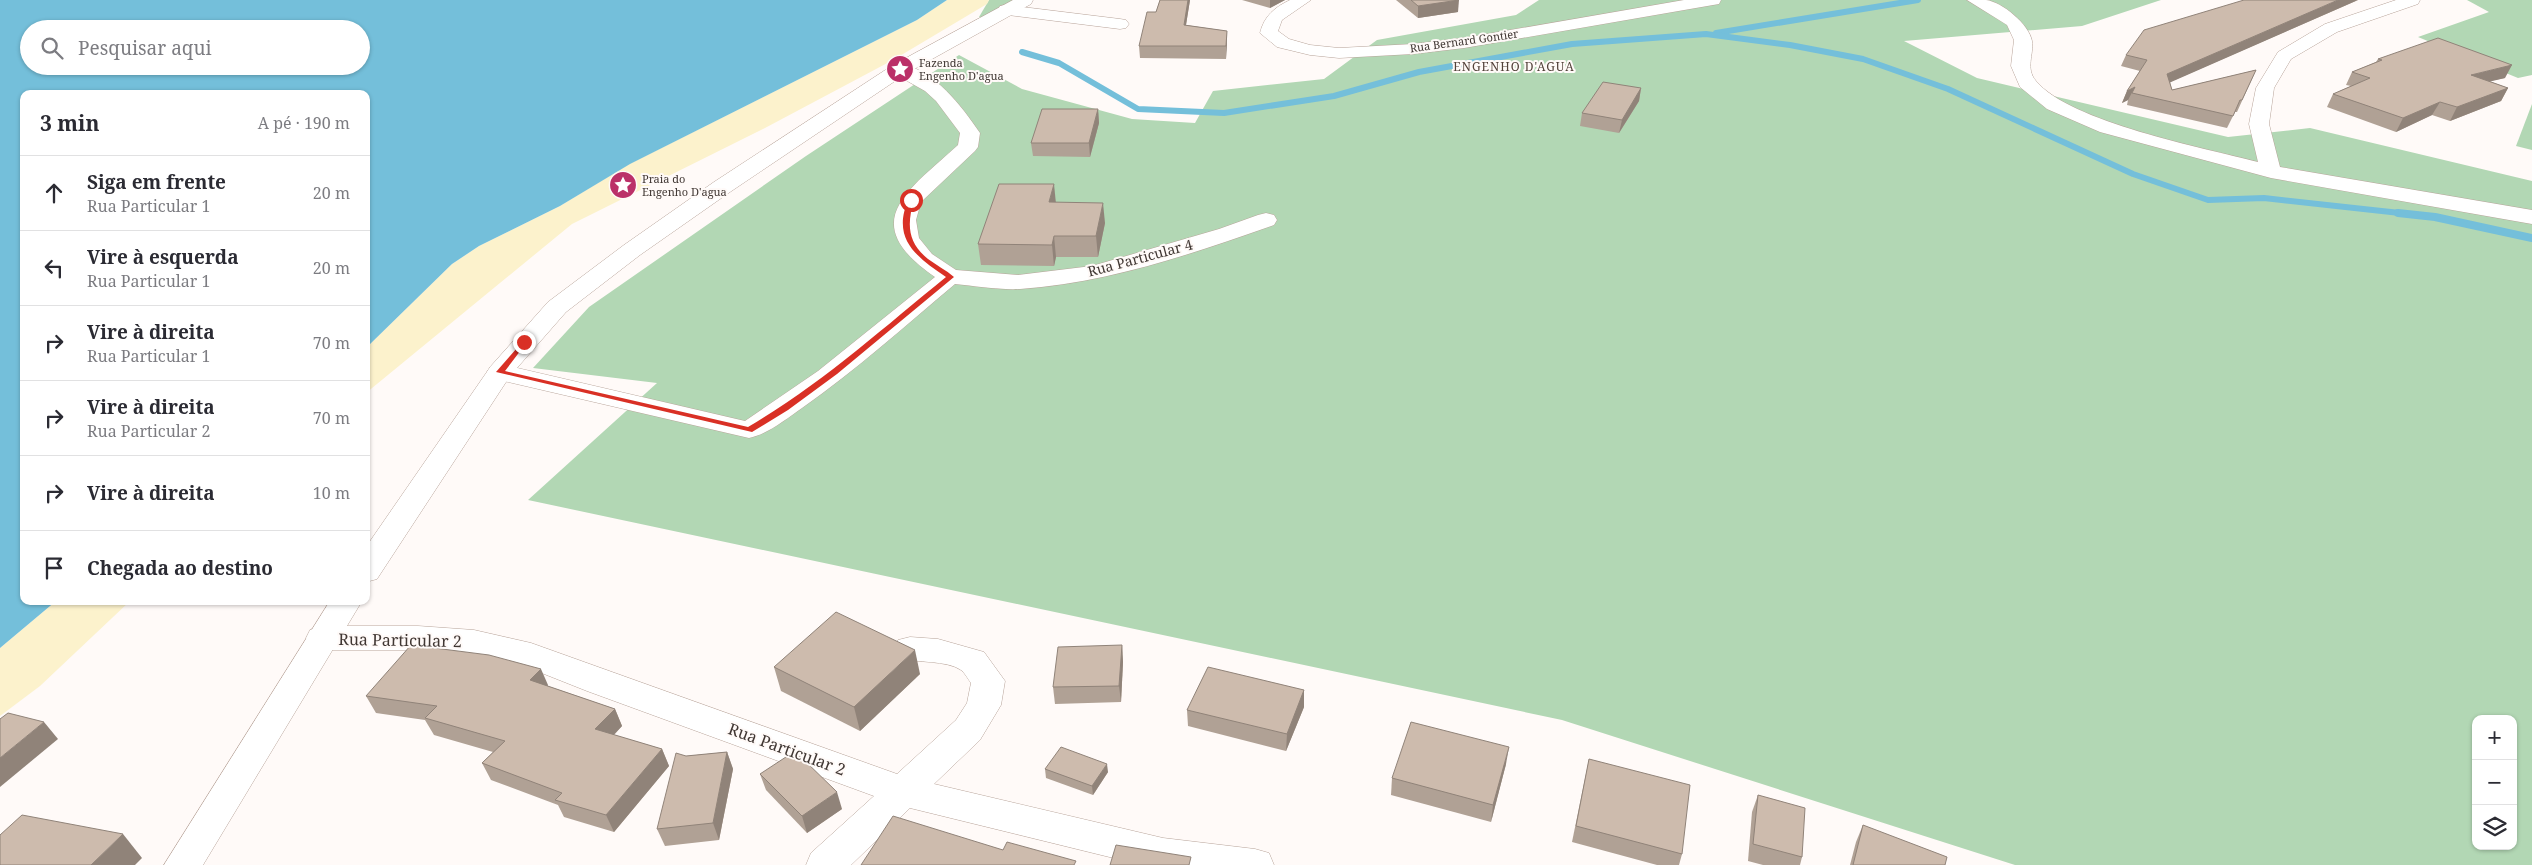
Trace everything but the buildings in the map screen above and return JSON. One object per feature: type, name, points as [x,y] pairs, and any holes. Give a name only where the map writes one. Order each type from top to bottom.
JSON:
[{"type":"street","name":"Rua Bernard Gontier","points":[[1303,0],[1279,12],[1270,22],[1269,34],[1283,43],[1310,50],[1339,53],[1464,43],[1713,0]]},
{"type":"street","points":[[1975,0],[2014,22],[2023,40],[2020,66],[2027,84],[2054,105],[2108,128],[2271,172],[2532,217]]},
{"type":"street","points":[[2271,172],[2259,124],[2265,88],[2284,56],[2330,28],[2412,0]]},
{"type":"street","points":[[370,565],[500,372],[524,342],[557,307],[632,250],[722,187],[900,69],[1016,5],[1120,24]]},
{"type":"street","points":[[500,372],[749,430],[785,409],[834,372],[950,277],[924,259],[908,239],[905,220],[911,200],[968,147],[970,133],[943,97],[932,87],[900,69]]},
{"type":"street","name":"Rua Particular 4","points":[[950,277],[1018,282],[1094,273],[1228,234],[1266,220]]},
{"type":"street","points":[[183,865],[343,605]]},
{"type":"street","name":"Rua Particular 2","points":[[322,638],[418,638],[465,641],[531,655],[599,682],[905,792],[1163,854],[1255,865]]},
{"type":"street","points":[[825,865],[905,792],[968,730],[984,705],[988,682],[972,661],[938,651],[910,649]]},
{"type":"green space","points":[[989,0],[1017,0],[986,19],[979,17]]},
{"type":"green space","points":[[1539,0],[2161,0],[2082,26],[1904,41],[1977,78],[2228,137],[2310,128],[2532,181],[2532,865],[2015,865],[1562,720],[528,500],[657,383],[533,368],[589,307],[806,156],[959,55],[1022,89],[1132,119],[1195,123],[1213,91],[1324,79],[1377,40],[1516,15]]},
{"type":"green space","points":[[2467,0],[2532,0],[2532,75],[2518,78],[2418,37],[2489,12]]},
{"type":"green space","points":[[2532,104],[2532,150],[2516,146]]},
{"type":"sand","name":"Praia do Engenho D'agua","points":[[947,0],[989,0],[987,4],[893,60],[765,128],[572,224],[370,390],[370,344],[452,264],[479,246],[560,206],[629,164],[917,20]]},
{"type":"sand","points":[[51,605],[126,605],[40,686],[0,716],[0,648]]},
{"type":"water","points":[[0,0],[947,0],[917,20],[630,164],[560,206],[479,246],[452,264],[370,344],[370,90],[20,90],[20,605],[51,605],[0,648]]},
{"type":"waterway","points":[[1716,33],[1918,0]]},
{"type":"waterway","points":[[1022,52],[1059,63],[1138,109],[1224,113],[1334,96],[1419,72],[1572,44],[1706,34],[1790,45],[1863,59],[1948,89],[2133,174],[2208,200],[2264,198],[2409,214]]},
{"type":"waterway","points":[[2398,213],[2435,217],[2532,238]]},
{"type":"place","name":"Fazenda Engenho D'agua","points":[[900,69]]},
{"type":"place","name":"Praia do Engenho D'agua","points":[[623,185]]},
{"type":"district","name":"ENGENHO D'AGUA","points":[[1514,67]]},
{"type":"route","points":[[524,342],[500,372],[749,430],[785,409],[834,372],[950,277],[924,259],[908,239],[905,220],[911,200]]}]
